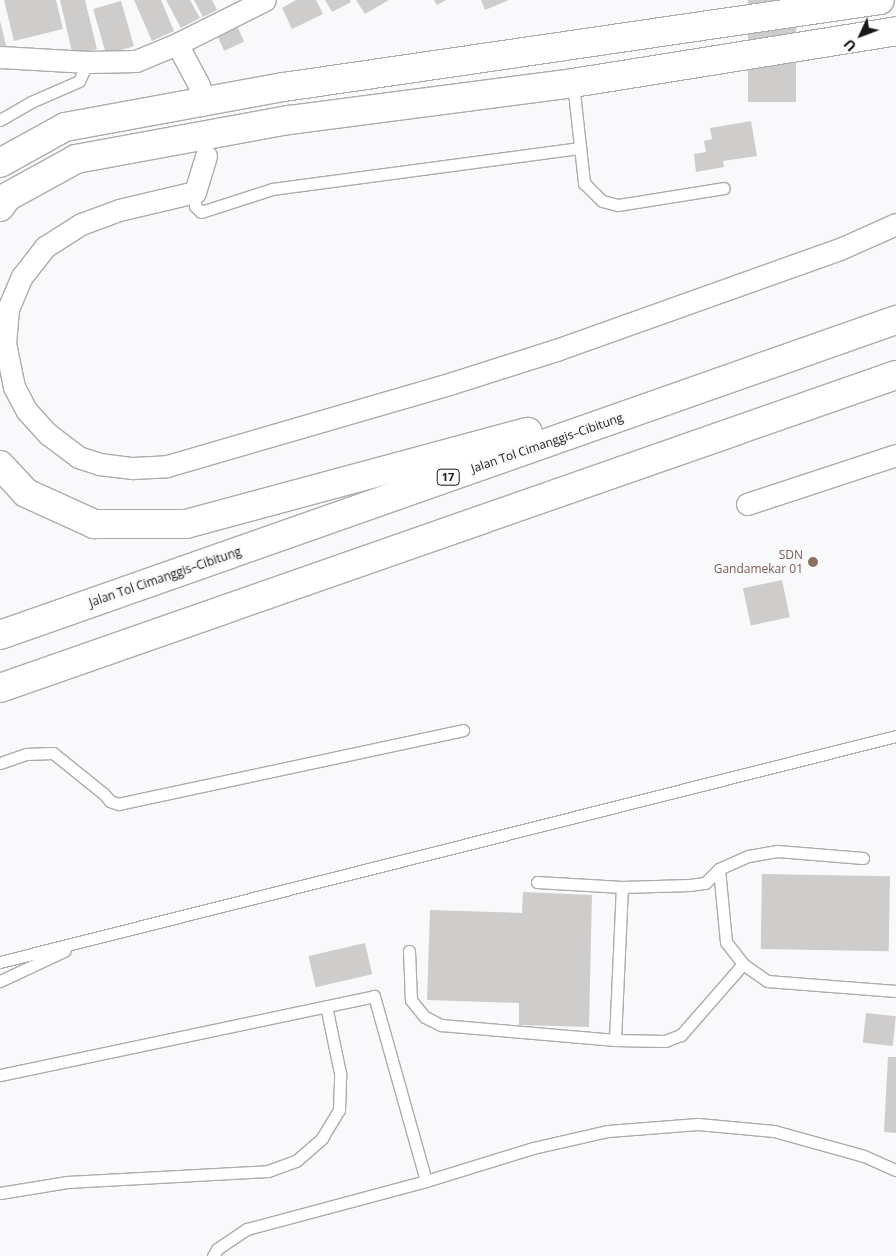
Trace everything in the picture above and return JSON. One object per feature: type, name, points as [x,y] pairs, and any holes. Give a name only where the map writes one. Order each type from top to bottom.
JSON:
[{"type":"highway","points":[[0,162],[65,127],[284,87],[880,0]]},
{"type":"highway","points":[[0,207],[7,197],[76,159],[289,120],[573,83],[896,31]]},
{"type":"highway","name":"Jalan Tol Cimanggis–Cibitung","points":[[0,635],[896,320]]},
{"type":"highway","points":[[0,465],[26,493],[94,524],[186,524],[735,376]]},
{"type":"highway","points":[[0,688],[896,376]]},
{"type":"street","points":[[0,57],[88,62],[136,61],[177,44],[242,5],[265,0]]},
{"type":"street","points":[[177,44],[199,85]]},
{"type":"street","points":[[206,156],[195,192],[119,210],[81,224],[44,247],[18,284],[8,309],[5,342],[14,387],[27,411],[48,434],[78,457],[99,464],[133,468],[167,466],[452,384],[556,350],[806,262],[896,224]]},
{"type":"street","points":[[747,504],[896,456]]},
{"type":"lane","points":[[0,120],[31,102],[79,82],[88,62]]},
{"type":"lane","points":[[573,83],[584,183],[602,201],[618,205],[724,188]]},
{"type":"lane","points":[[195,192],[195,206],[201,212],[272,189],[580,148]]},
{"type":"lane","points":[[0,763],[26,754],[53,754],[110,801],[118,804],[463,730]]},
{"type":"lane","points":[[0,962],[896,736]]},
{"type":"lane","points":[[537,882],[622,887],[705,883],[719,869],[748,856],[776,851],[863,858]]},
{"type":"lane","points":[[719,869],[726,942],[743,964],[767,980],[896,991]]},
{"type":"lane","points":[[615,1040],[622,887]]},
{"type":"lane","points":[[0,981],[90,940]]},
{"type":"lane","points":[[409,951],[411,1000],[425,1017],[441,1025],[615,1040],[665,1041],[681,1035],[743,964]]},
{"type":"lane","points":[[0,1074],[374,996],[426,1181]]},
{"type":"lane","points":[[0,1193],[67,1182],[268,1171],[296,1161],[322,1138],[339,1110],[340,1073],[326,1006]]},
{"type":"lane","points":[[213,1256],[217,1249],[248,1229],[426,1181],[533,1148],[608,1131],[698,1124],[774,1131],[864,1156],[896,1170]]},
{"type":"building","points":[[4,0],[56,0],[63,29],[14,41]]},
{"type":"building","points":[[60,0],[85,0],[97,49],[73,56]]},
{"type":"building","points":[[134,0],[161,0],[174,31],[152,41]]},
{"type":"building","points":[[166,0],[190,0],[200,18],[181,28]]},
{"type":"building","points":[[194,0],[212,0],[217,10],[203,17]]},
{"type":"building","points":[[296,0],[316,0],[323,14],[292,29],[282,8]]},
{"type":"building","points":[[325,0],[350,0],[351,2],[332,12]]},
{"type":"building","points":[[356,0],[389,0],[365,14]]},
{"type":"building","points":[[434,0],[446,0],[437,5]]},
{"type":"building","points":[[481,0],[509,0],[485,10]]},
{"type":"building","points":[[748,0],[796,0],[796,102],[748,102]]},
{"type":"building","points":[[121,1],[134,46],[106,54],[93,9]]},
{"type":"building","points":[[0,21],[7,49],[0,50]]},
{"type":"building","points":[[237,26],[244,41],[224,51],[217,35]]},
{"type":"building","points":[[751,121],[757,156],[723,161],[724,167],[696,172],[694,154],[706,152],[704,141],[712,139],[710,128]]},
{"type":"building","points":[[782,580],[790,617],[751,625],[743,588]]},
{"type":"building","points":[[762,874],[890,876],[889,951],[761,949]]},
{"type":"building","points":[[523,892],[592,895],[589,1027],[519,1025],[519,1003],[427,1000],[430,910],[522,913]]},
{"type":"building","points":[[365,943],[372,974],[316,987],[308,956]]},
{"type":"building","points":[[866,1013],[896,1016],[893,1046],[863,1043]]},
{"type":"building","points":[[888,1057],[896,1057],[896,1133],[884,1132]]},
{"type":"place","name":"SDN Gandamekar 01","points":[[813,562]]}]
